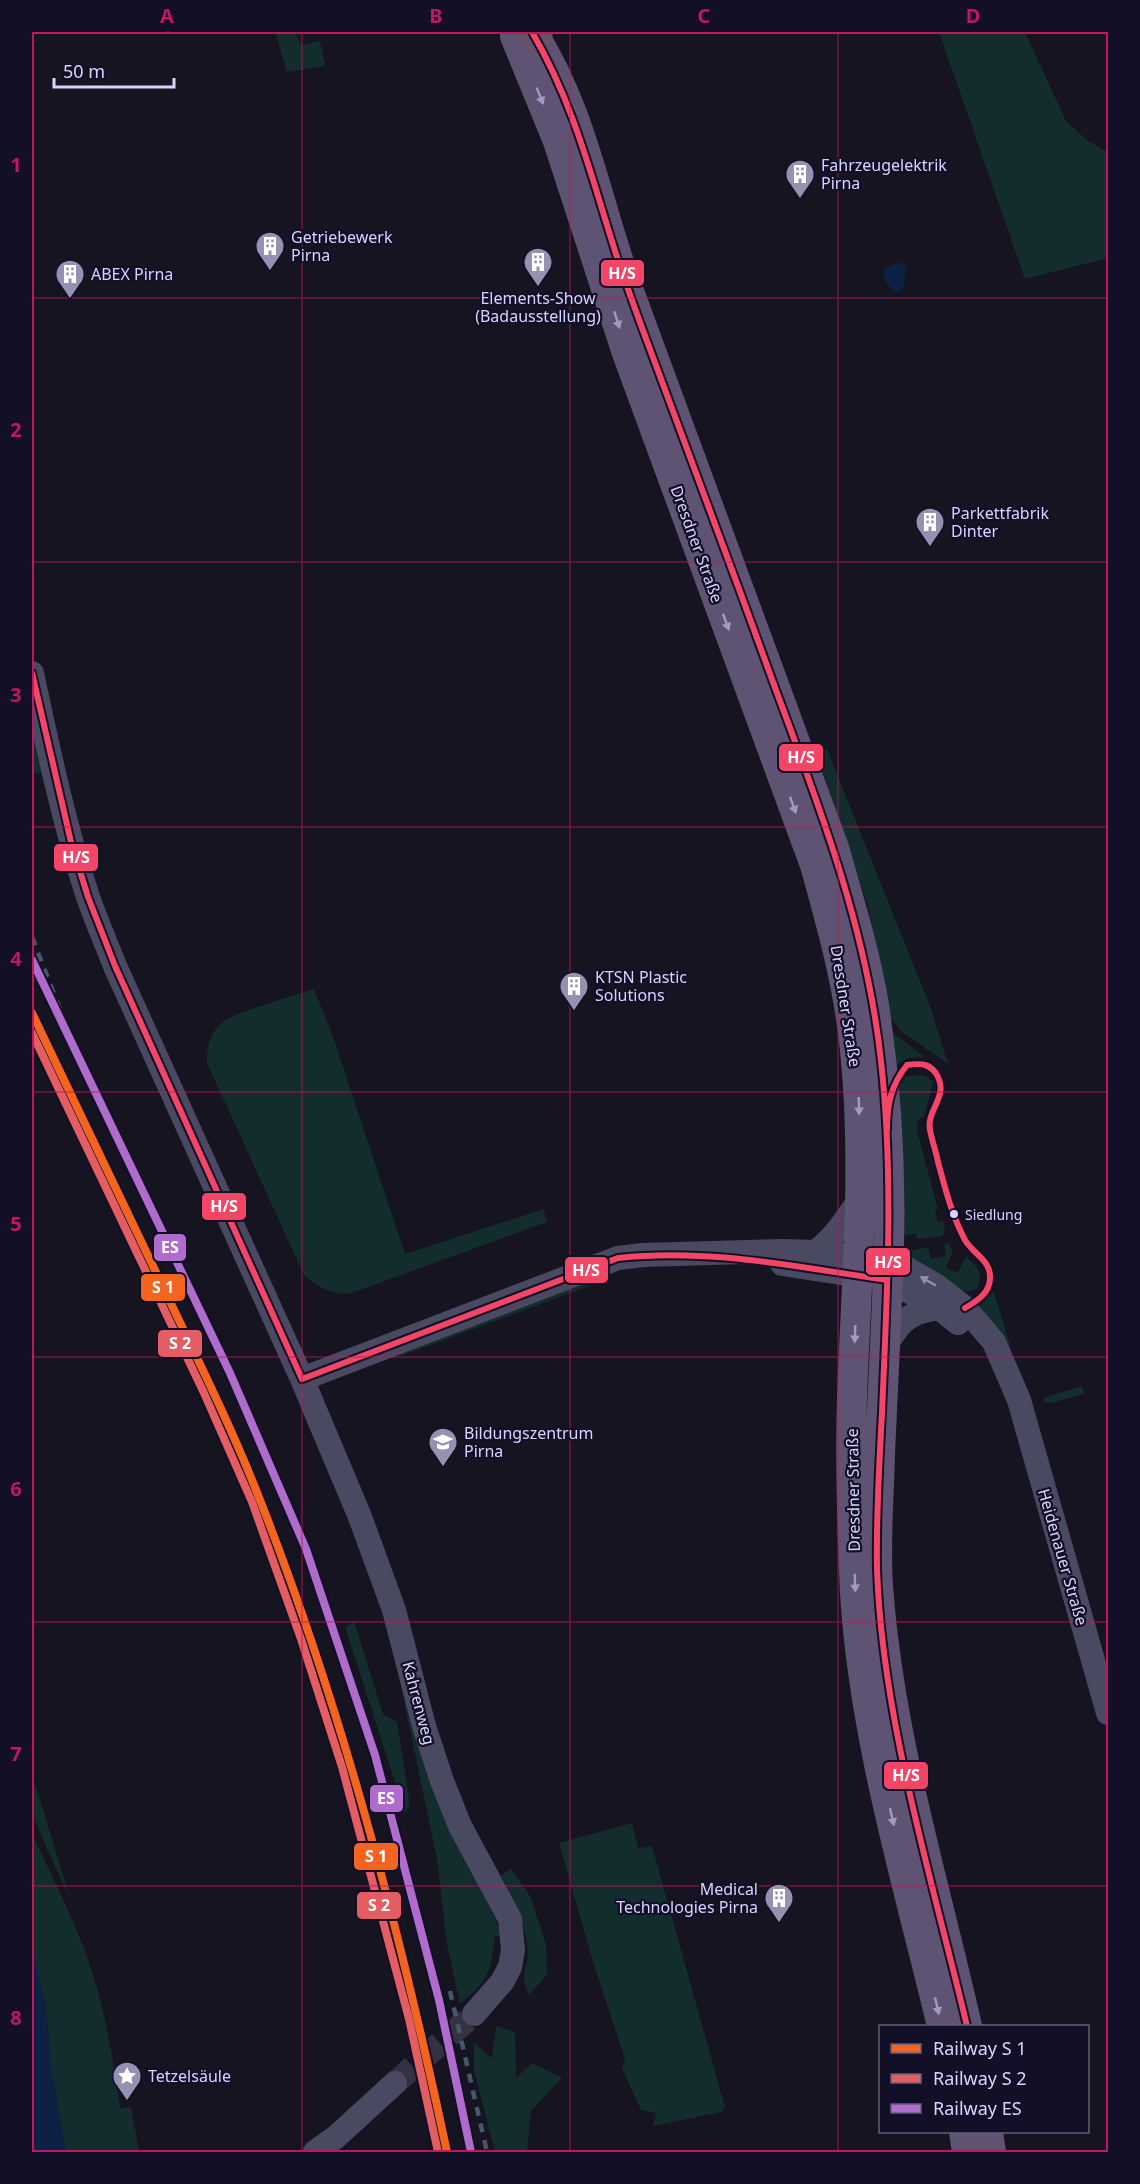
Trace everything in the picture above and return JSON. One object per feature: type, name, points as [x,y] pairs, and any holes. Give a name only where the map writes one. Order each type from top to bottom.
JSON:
[{"type":"main road","name":"Dresdner Straße","points":[[527,35],[558,141],[627,353],[815,866],[837,941],[855,1048],[860,1137],[851,1451],[855,1595],[876,1754],[942,2025]]},
{"type":"main road","name":"Dresdner Straße","points":[[527,35],[576,122],[624,277],[834,848],[867,973],[884,1082],[888,1144],[887,1270],[878,1584],[885,1653],[910,1798],[967,2025]]},
{"type":"main road","points":[[964,2133],[967,2152]]},
{"type":"main road","points":[[988,2133],[991,2152]]},
{"type":"street","name":"Kahrenweg","points":[[32,673],[55,780],[70,836],[107,947],[302,1379],[378,1563],[394,1610],[424,1726],[442,1781],[460,1826],[510,1919],[513,1950],[510,1967],[502,1982],[474,2014]]},
{"type":"street","points":[[815,1252],[824,1246],[860,1199]]},
{"type":"street","points":[[302,1379],[618,1258],[754,1251],[815,1252],[857,1266]]},
{"type":"street","points":[[708,1254],[887,1270]]},
{"type":"street","name":"Heidenauer Straße","points":[[887,1270],[910,1291],[939,1308],[967,1330],[996,1365],[1018,1400]]},
{"type":"street","name":"Heidenauer Straße","points":[[887,1270],[910,1270],[937,1286],[971,1315],[994,1342],[1018,1400],[1105,1686],[1108,1713]]},
{"type":"street","points":[[885,1348],[895,1329],[903,1321],[922,1310],[939,1308]]},
{"type":"street","points":[[315,2152],[336,2137],[395,2083]]},
{"type":"green space","points":[[275,32],[295,32],[301,45],[320,41],[325,66],[287,72]]},
{"type":"green space","points":[[939,32],[1025,32],[1066,121],[1088,141],[1108,152],[1108,258],[1025,279]]},
{"type":"green space","points":[[32,720],[43,773],[32,774]]},
{"type":"green space","points":[[827,749],[930,1006],[948,1064],[901,1031],[889,1015],[867,903],[818,758]]},
{"type":"green space","points":[[314,989],[332,1034],[405,1254],[544,1209],[547,1222],[349,1294],[325,1289],[304,1275],[207,1063],[211,1039],[215,1030],[222,1023],[239,1014]]},
{"type":"green space","points":[[883,1020],[897,1036],[926,1058],[908,1059],[901,1062],[895,1069]]},
{"type":"green space","points":[[925,1076],[932,1081],[924,1116],[917,1121],[917,1131],[938,1209],[935,1211],[938,1222],[943,1221],[945,1232],[941,1236],[917,1239],[916,1234],[899,1236],[899,1086],[905,1077]]},
{"type":"green space","points":[[949,1243],[953,1252],[946,1267],[957,1273],[966,1257],[978,1270],[980,1278],[977,1288],[966,1292],[952,1286],[909,1259],[905,1252],[928,1247],[931,1259],[946,1256],[944,1244]]},
{"type":"green space","points":[[590,1277],[592,1285],[401,1356],[401,1350]]},
{"type":"green space","points":[[994,1292],[1010,1345],[1008,1346],[979,1307]]},
{"type":"green space","points":[[1082,1386],[1084,1394],[1051,1403],[1045,1402],[1043,1398]]},
{"type":"green space","points":[[354,1621],[383,1714],[397,1722],[410,1805],[405,1813],[345,1627]]},
{"type":"green space","points":[[406,1700],[444,1814],[496,1920],[500,1936],[495,1936],[490,1968],[482,1982],[460,2004],[447,1944],[437,1859],[404,1701]]},
{"type":"green space","points":[[32,1777],[39,1796],[70,1899],[32,1815]]},
{"type":"green space","points":[[632,1823],[638,1848],[652,1846],[725,2107],[721,2112],[653,2126],[656,2113],[641,2110],[622,2068],[625,2059],[594,1965],[559,1843]]},
{"type":"green space","points":[[32,1833],[90,1965],[106,2026],[120,2109],[131,2107],[139,2152],[66,2152],[51,2071],[46,2008],[32,1952]]},
{"type":"green space","points":[[511,1868],[530,1896],[546,1944],[547,1975],[529,1995],[524,1977],[528,1953],[525,1933],[519,1913],[501,1876]]},
{"type":"green space","points":[[496,2026],[515,2032],[516,2078],[532,2063],[562,2078],[531,2111],[527,2152],[495,2152],[474,2070],[474,2043],[492,2058]]},
{"type":"water","points":[[900,262],[907,267],[903,287],[898,292],[893,291],[885,281],[884,275],[885,268]]},
{"type":"water","points":[[32,1952],[46,2008],[51,2071],[66,2152],[32,2152]]},
{"type":"tunnel","points":[[395,2083],[474,2014]]},
{"type":"railway","points":[[32,937],[77,1053]]},
{"type":"railway","points":[[450,1991],[487,2152]]},
{"type":"transit line","name":"H/S","points":[[532,32],[547,59],[570,113],[633,303],[810,783],[841,874],[865,966],[881,1061],[887,1149],[887,1281],[877,1530],[881,1626],[898,1741],[967,2025]]},
{"type":"transit line","name":"H/S","points":[[32,673],[71,842],[88,897],[115,966],[302,1379]]},
{"type":"transit line","points":[[32,1013],[226,1420],[260,1500],[290,1580],[318,1660],[367,1822],[410,1987],[447,2152]]},
{"type":"transit line","points":[[32,1033],[204,1393],[252,1502],[301,1639],[342,1767],[409,2019],[438,2152]]},
{"type":"transit line","name":"H/S","points":[[887,1130],[891,1095],[907,1065],[921,1064],[932,1069],[938,1077],[940,1091],[931,1117],[931,1134],[946,1192],[965,1240],[985,1262],[990,1272],[988,1288],[965,1308]]},
{"type":"transit line","name":"H/S","points":[[302,1379],[618,1258],[686,1255],[720,1257],[887,1280]]},
{"type":"rail line","name":"ES","points":[[32,960],[230,1373],[306,1549],[375,1755],[439,2000],[471,2152]]},
{"type":"place","name":"Fahrzeugelektrik Pirna","points":[[800,200]]},
{"type":"place","name":"Getriebewerk Pirna","points":[[270,272]]},
{"type":"place","name":"Elements-Show (Badausstellung)","points":[[538,288]]},
{"type":"place","name":"ABEX Pirna","points":[[70,300]]},
{"type":"place","name":"Parkettfabrik Dinter","points":[[930,548]]},
{"type":"place","name":"KTSN Plastic Solutions","points":[[574,1012]]},
{"type":"place","name":"Siedlung","points":[[954,1214]]},
{"type":"place","name":"Bildungszentrum Pirna","points":[[443,1468]]},
{"type":"place","name":"Medical Technologies Pirna","points":[[779,1924]]},
{"type":"place","name":"Tetzelsäule","points":[[127,2102]]}]
